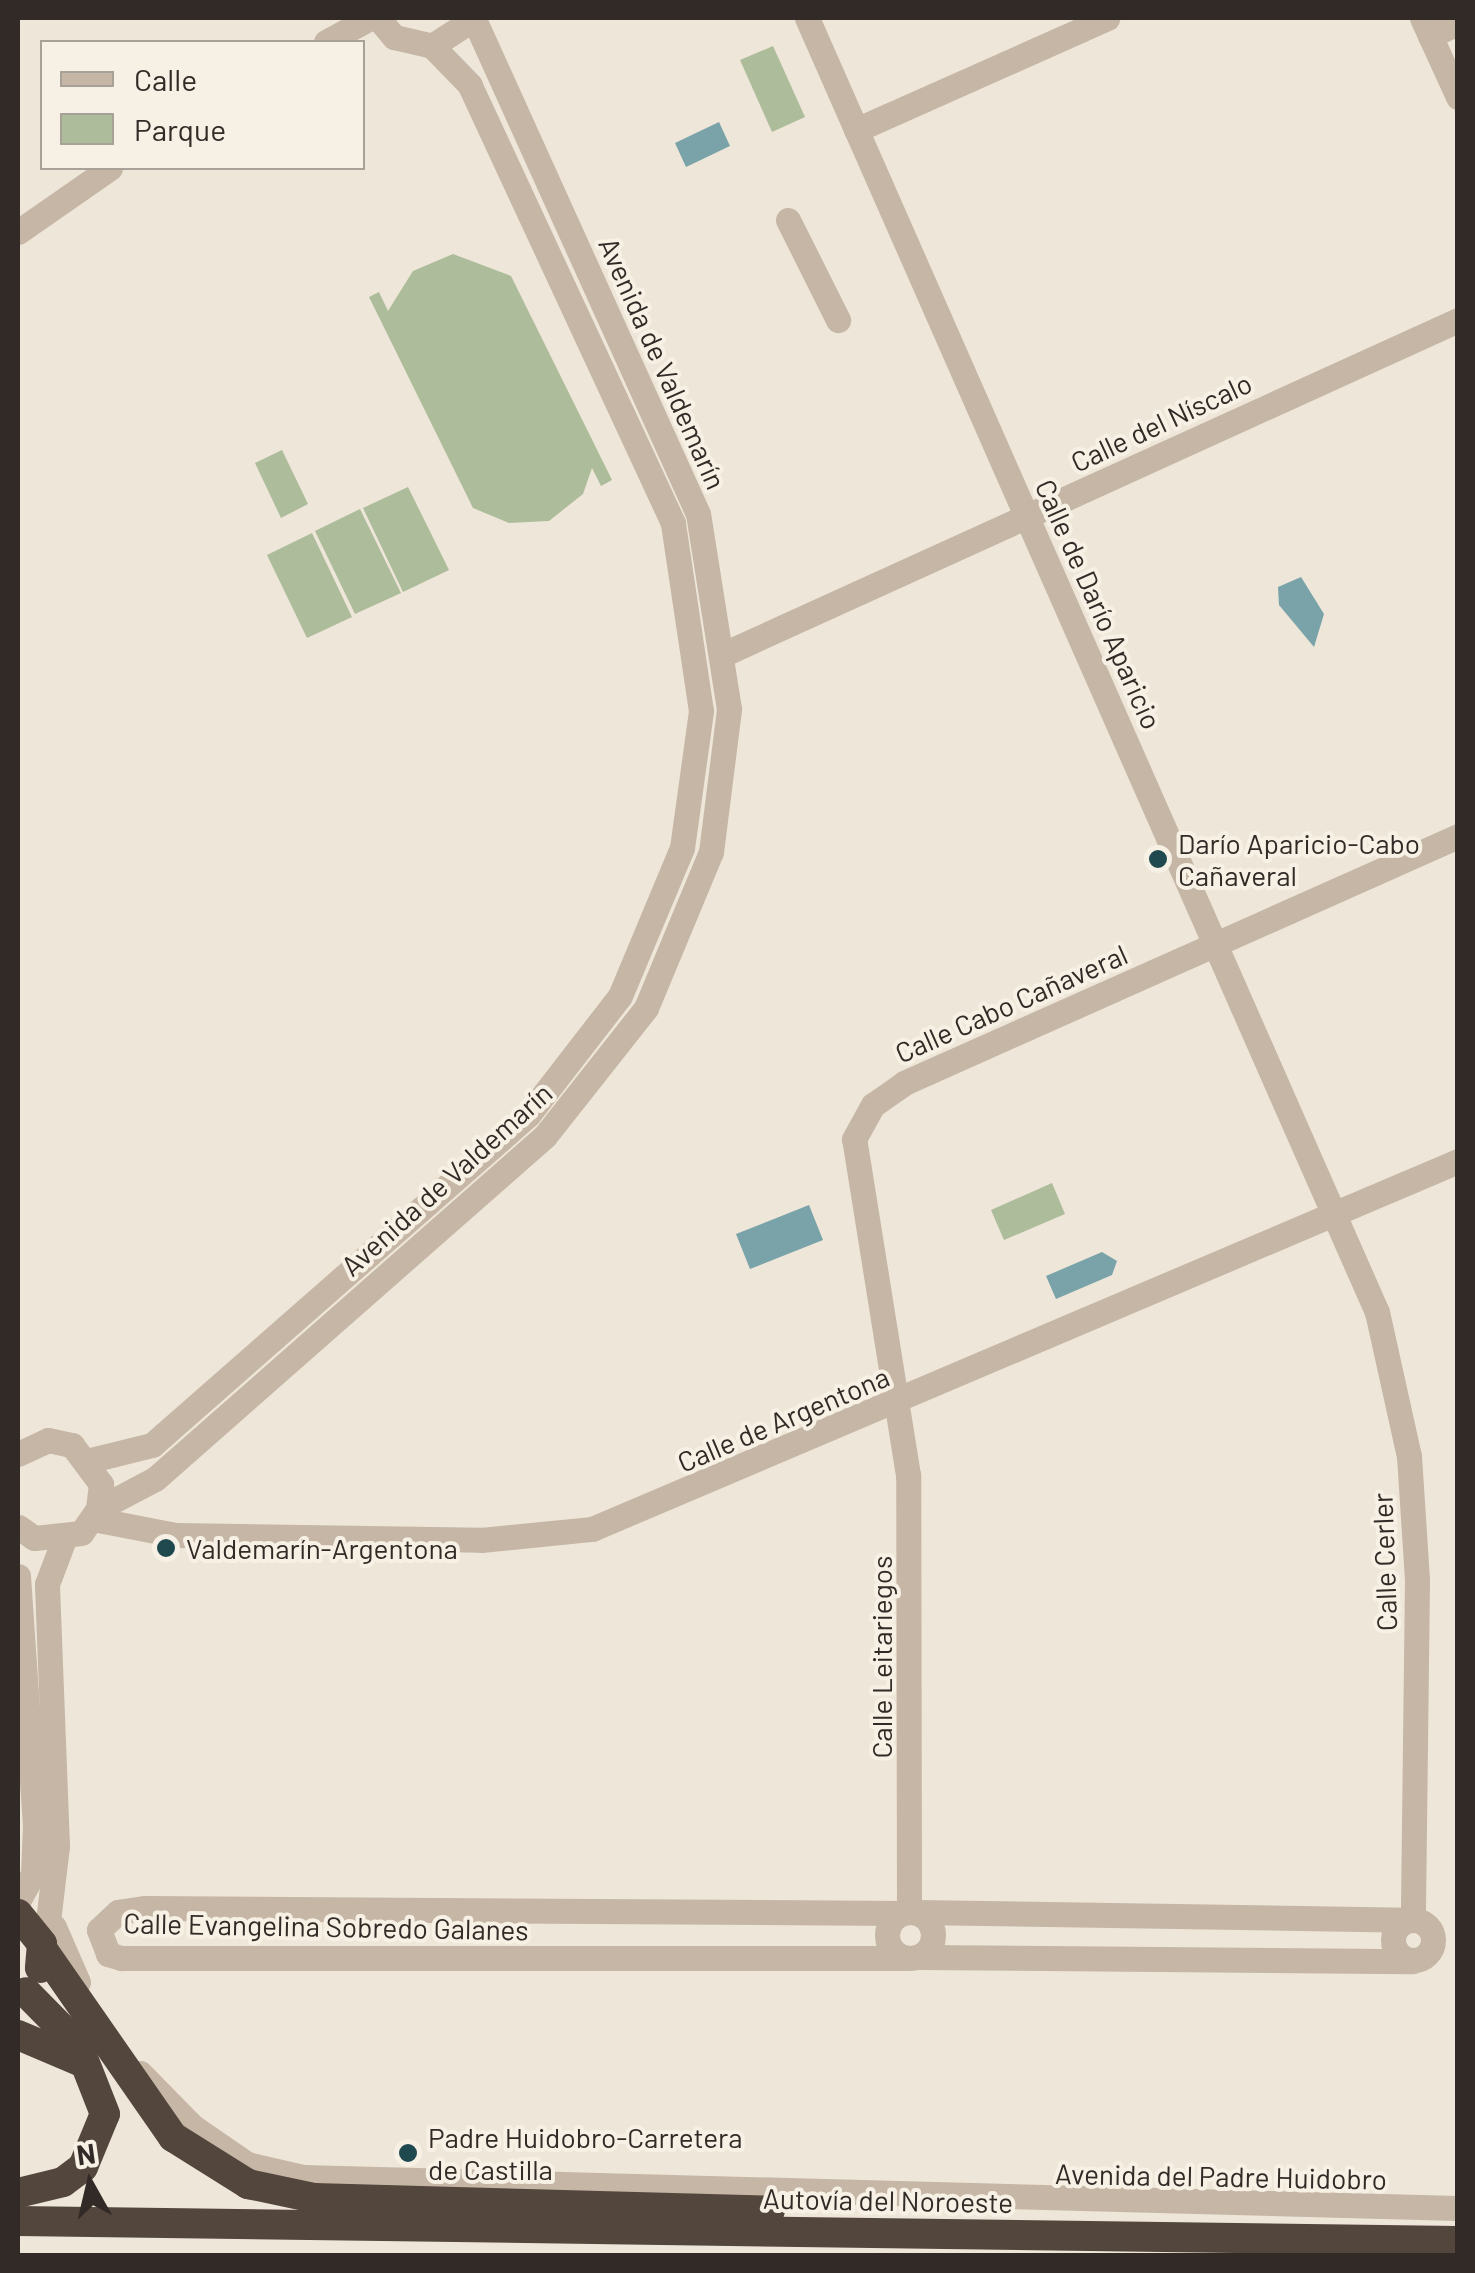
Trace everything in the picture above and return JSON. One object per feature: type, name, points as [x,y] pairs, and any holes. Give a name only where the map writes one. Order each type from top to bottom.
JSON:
[{"type":"highway","points":[[18,1914],[51,1944],[174,2138],[248,2184],[314,2198],[777,2210],[836,2232]]},
{"type":"highway","points":[[18,2193],[63,2182],[95,2150],[105,2114],[89,2068],[64,2024],[22,1995],[51,1944]]},
{"type":"highway","points":[[18,2034],[48,2040],[89,2068]]},
{"type":"highway","name":"Autovía del Noroeste","points":[[18,2221],[1458,2242]]},
{"type":"street","points":[[330,40],[370,18]]},
{"type":"street","points":[[378,18],[394,37],[432,46],[474,18]]},
{"type":"street","name":"Avenida de Valdemarín","points":[[64,1539],[96,1514],[155,1479],[545,1136],[599,1077],[654,993],[710,852],[724,782],[726,653],[715,577],[676,452],[474,18]]},
{"type":"street","name":"Calle de Darío Aparicio","points":[[807,18],[1336,1215]]},
{"type":"street","points":[[856,130],[1107,18]]},
{"type":"street","points":[[1458,23],[1426,27],[1458,97]]},
{"type":"street","name":"Avenida de Valdemarín","points":[[91,1460],[152,1445],[528,1115],[620,996],[682,848],[701,711],[673,523],[470,85],[432,46]]},
{"type":"street","points":[[18,232],[107,170]]},
{"type":"street","points":[[788,220],[838,320]]},
{"type":"street","name":"Calle del Níscalo","points":[[726,653],[1458,320]]},
{"type":"street","name":"Calle Cabo Cañaveral","points":[[897,1403],[853,1174],[854,1139],[873,1104],[1458,836]]},
{"type":"street","name":"Calle de Argentona","points":[[96,1514],[174,1535],[535,1539],[642,1511],[1458,1161]]},
{"type":"street","name":"Calle Cerler","points":[[1336,1215],[1377,1312],[1409,1456],[1410,1919],[1435,1941],[1412,1961]]},
{"type":"street","name":"Calle Leitariegos","points":[[897,1403],[914,1581],[909,1912]]},
{"type":"street","points":[[18,1454],[48,1440],[91,1460],[96,1514]]},
{"type":"street","points":[[18,1527],[64,1539],[48,1584],[51,1944]]},
{"type":"street","points":[[18,1576],[32,1790],[33,1874],[18,1901]]},
{"type":"street","points":[[18,1818],[32,1790]]},
{"type":"street","name":"Calle Evangelina Sobredo Galanes","points":[[1410,1919],[145,1908],[118,1912],[99,1930],[100,1943],[122,1958],[1412,1961]]},
{"type":"street","points":[[909,1912],[934,1933],[912,1958],[886,1936],[909,1912]]},
{"type":"street","name":"Avenida del Padre Huidobro","points":[[51,1944],[137,2070],[192,2126],[246,2164],[302,2177],[1458,2208]]},
{"type":"green space","points":[[773,46],[805,117],[772,132],[740,60]]},
{"type":"green space","points":[[453,254],[511,276],[612,480],[601,486],[592,468],[583,494],[549,521],[509,523],[473,508],[369,297],[379,292],[388,311],[413,271]]},
{"type":"green space","points":[[282,450],[308,504],[281,518],[255,463]]},
{"type":"green space","points":[[408,487],[449,570],[403,592],[363,508]]},
{"type":"green space","points":[[360,509],[401,593],[355,614],[315,531]]},
{"type":"green space","points":[[312,533],[352,617],[307,638],[267,555]]},
{"type":"green space","points":[[1052,1183],[1065,1214],[1004,1240],[991,1210]]},
{"type":"water","points":[[719,122],[730,146],[686,167],[675,143]]},
{"type":"water","points":[[1301,577],[1324,614],[1314,647],[1279,605],[1278,587]]},
{"type":"water","points":[[809,1205],[823,1240],[750,1269],[736,1234]]},
{"type":"water","points":[[1102,1252],[1117,1261],[1112,1275],[1056,1299],[1046,1276]]},
{"type":"place","name":"Darío Aparicio-Cabo Cañaveral","points":[[1158,859]]},
{"type":"place","name":"Valdemarín-Argentona","points":[[166,1548]]},
{"type":"place","name":"Padre Huidobro-Carretera de Castilla","points":[[408,2153]]}]
